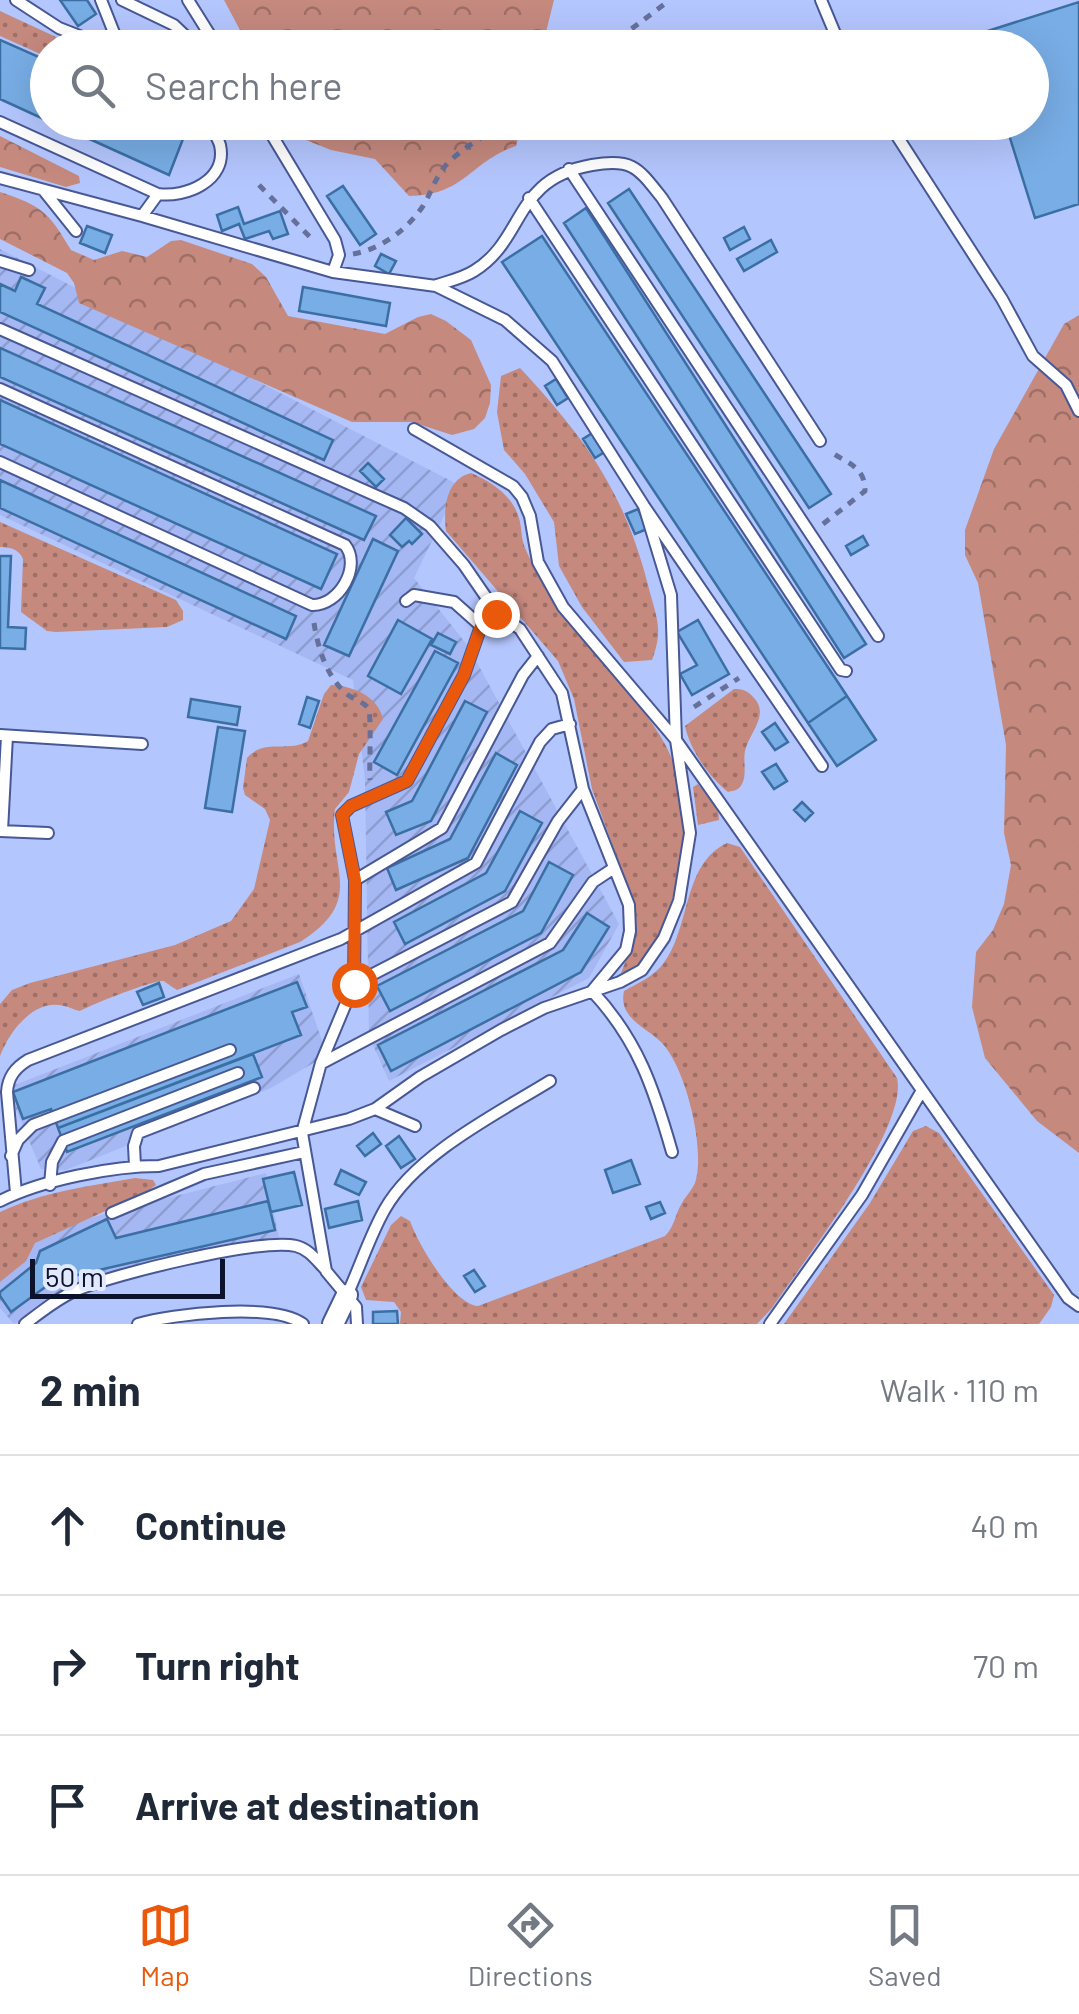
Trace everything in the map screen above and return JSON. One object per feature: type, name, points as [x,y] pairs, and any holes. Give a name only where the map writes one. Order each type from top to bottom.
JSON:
[{"type":"street","points":[[333,1324],[347,1296]]},
{"type":"lane","points":[[16,0],[48,23],[65,30]]},
{"type":"lane","points":[[101,0],[113,30]]},
{"type":"lane","points":[[122,0],[180,30]]},
{"type":"lane","points":[[188,0],[207,30]]},
{"type":"lane","points":[[822,0],[834,30]]},
{"type":"lane","points":[[0,122],[30,136]]},
{"type":"lane","points":[[40,140],[158,194],[176,196],[206,182],[216,168],[221,148],[217,140]]},
{"type":"lane","points":[[275,140],[322,216],[339,255],[332,272]]},
{"type":"lane","points":[[900,140],[1002,298],[1033,356],[1066,386],[1079,411]]},
{"type":"lane","points":[[436,286],[474,271],[500,246],[529,198],[548,180],[570,169],[616,160],[637,167],[662,198],[820,441]]},
{"type":"lane","points":[[570,169],[878,636]]},
{"type":"lane","points":[[0,178],[332,272],[436,286],[505,320],[552,360],[644,506],[822,766]]},
{"type":"lane","points":[[44,190],[76,231]]},
{"type":"lane","points":[[142,216],[158,194]]},
{"type":"lane","points":[[529,198],[840,670],[846,671]]},
{"type":"lane","points":[[0,261],[30,270]]},
{"type":"lane","points":[[0,329],[404,508],[430,526],[464,565],[496,614],[520,629],[562,693],[584,789],[629,905],[626,950],[592,991]]},
{"type":"lane","points":[[0,389],[345,545],[353,555],[353,565],[334,600],[322,606],[312,605],[0,462]]},
{"type":"lane","points":[[414,428],[513,486],[522,497],[530,516],[538,562],[563,607],[676,740],[921,1092],[1068,1298],[1079,1306]]},
{"type":"lane","points":[[0,1202],[16,1193],[50,1185],[135,1166],[159,1166],[302,1133],[374,1109],[501,1030],[544,1008],[642,970],[664,938],[679,901],[690,833],[676,740],[671,595],[644,506]]},
{"type":"lane","points":[[406,601],[414,595],[454,602],[481,626]]},
{"type":"lane","points":[[326,1271],[302,1133],[321,1063],[354,984],[355,880],[342,815],[372,794],[407,781],[464,675],[481,626],[496,614]]},
{"type":"lane","points":[[355,880],[442,828],[523,675],[538,656]]},
{"type":"lane","points":[[16,1193],[8,1081],[17,1067],[355,931],[476,863],[540,742],[552,729],[570,724]]},
{"type":"lane","points":[[48,833],[1,831],[3,736],[142,744]]},
{"type":"lane","points":[[354,984],[512,902],[558,822],[584,789]]},
{"type":"lane","points":[[321,1063],[550,943],[594,882],[614,868]]},
{"type":"lane","points":[[592,991],[618,1018],[646,1070],[672,1152]]},
{"type":"lane","points":[[11,1157],[18,1140],[33,1125],[230,1050]]},
{"type":"lane","points":[[50,1185],[52,1162],[63,1141],[238,1073]]},
{"type":"lane","points":[[347,1296],[385,1207],[408,1180],[455,1140],[550,1080]]},
{"type":"lane","points":[[135,1166],[138,1133],[254,1088]]},
{"type":"lane","points":[[770,1324],[862,1195],[921,1092]]},
{"type":"lane","points":[[374,1109],[415,1126]]},
{"type":"lane","points":[[112,1213],[204,1174],[304,1152]]},
{"type":"lane","points":[[25,1324],[59,1299],[86,1286],[226,1251],[272,1244],[300,1247],[326,1271],[356,1308],[357,1324]]},
{"type":"lane","points":[[138,1324],[159,1318],[196,1320],[278,1314],[303,1324]]},
{"type":"path","points":[[630,30],[670,0]]},
{"type":"path","points":[[259,185],[326,251],[339,255],[373,249],[397,235],[423,205],[435,178],[451,160],[479,140]]},
{"type":"path","points":[[810,532],[866,491],[860,469],[830,452],[820,441]]},
{"type":"path","points":[[312,605],[316,640],[331,676],[367,706],[371,715],[367,754],[372,794]]},
{"type":"path","points":[[675,720],[754,667]]},
{"type":"shaded area","points":[[0,249],[459,485],[414,578],[468,646],[619,924],[589,978],[389,1081],[369,1036],[365,780],[353,680],[0,515]]},
{"type":"shaded area","points":[[299,974],[327,1055],[271,1088],[66,1170],[41,1169],[7,1088]]},
{"type":"shaded area","points":[[266,1173],[280,1243],[81,1291],[14,1324],[0,1308],[0,1276],[34,1243],[62,1225]]},
{"type":"green space","points":[[224,0],[554,0],[546,30],[240,30]]},
{"type":"green space","points":[[0,11],[41,30],[30,30],[30,49],[0,36]]},
{"type":"green space","points":[[0,136],[79,176],[80,183],[66,187],[0,167]]},
{"type":"green space","points":[[306,140],[518,140],[516,146],[487,160],[456,184],[409,196],[375,159],[331,150]]},
{"type":"green space","points":[[0,192],[43,212],[71,250],[94,260],[122,251],[147,257],[171,241],[181,240],[252,264],[266,277],[288,316],[385,334],[431,314],[471,340],[491,385],[485,418],[474,429],[452,435],[412,422],[352,422],[79,303],[67,273],[0,239]]},
{"type":"green space","points":[[1079,315],[1079,1153],[1037,1121],[985,1058],[972,1007],[976,952],[993,930],[1004,904],[1011,865],[1004,833],[1006,745],[978,583],[965,555],[965,530],[994,449],[1064,324]]},
{"type":"green space","points":[[520,368],[583,443],[627,521],[658,622],[652,660],[624,662],[582,607],[559,566],[554,522],[525,474],[504,450],[497,412],[501,376]]},
{"type":"green space","points":[[471,473],[494,485],[512,503],[525,548],[556,604],[645,713],[675,767],[683,812],[677,881],[652,948],[630,971],[621,973],[636,934],[636,909],[592,789],[574,699],[558,661],[446,531],[446,505],[451,488]]},
{"type":"green space","points":[[0,522],[176,600],[183,620],[167,627],[47,631],[21,612],[23,559],[11,548],[0,547]]},
{"type":"green space","points":[[331,685],[348,687],[370,698],[383,719],[359,754],[349,792],[335,809],[339,897],[321,926],[300,942],[177,990],[158,981],[80,1011],[64,1006],[43,1007],[16,1028],[0,1056],[0,1004],[12,990],[175,945],[231,921],[254,889],[270,820],[265,809],[245,795],[247,758],[268,747],[308,741],[324,694]]},
{"type":"green space","points":[[734,689],[750,694],[760,712],[745,751],[741,786],[728,792],[701,762],[685,726]]},
{"type":"green space","points":[[698,784],[718,809],[719,820],[698,825],[693,787]]},
{"type":"green space","points":[[727,843],[740,847],[897,1078],[896,1100],[887,1129],[871,1161],[772,1308],[757,1324],[400,1324],[401,1312],[394,1302],[366,1300],[361,1287],[391,1225],[401,1216],[410,1221],[420,1244],[448,1284],[468,1303],[478,1306],[665,1236],[695,1183],[696,1131],[686,1090],[671,1055],[629,1015],[624,991],[663,964],[678,933],[694,881],[712,853]]},
{"type":"green space","points":[[926,1126],[939,1133],[1054,1295],[1039,1324],[784,1324],[870,1203],[913,1131]]},
{"type":"green space","points":[[135,1178],[153,1180],[156,1185],[35,1243],[26,1261],[0,1282],[0,1212],[49,1195]]},
{"type":"building","points":[[60,0],[87,0],[96,14],[78,26]]},
{"type":"building","points":[[1079,2],[1079,204],[1035,218],[1011,140],[1049,140],[1049,30],[991,30]]},
{"type":"building","points":[[0,40],[30,53],[30,113],[0,99]]},
{"type":"building","points":[[92,140],[183,140],[169,175]]},
{"type":"building","points":[[343,186],[376,234],[360,245],[327,196]]},
{"type":"building","points":[[629,189],[831,494],[809,508],[608,203]]},
{"type":"building","points":[[238,207],[244,224],[280,211],[288,234],[273,239],[269,231],[245,239],[239,224],[222,231],[217,215]]},
{"type":"building","points":[[586,208],[866,644],[844,658],[564,223]]},
{"type":"building","points":[[87,226],[112,235],[105,253],[80,243]]},
{"type":"building","points":[[744,227],[750,239],[730,250],[724,238]]},
{"type":"building","points":[[542,236],[847,696],[808,723],[502,262]]},
{"type":"building","points":[[771,240],[777,252],[744,271],[737,259]]},
{"type":"building","points":[[381,254],[396,261],[389,274],[375,266]]},
{"type":"building","points":[[21,277],[45,288],[37,304],[333,440],[324,460],[0,312],[0,284],[15,291]]},
{"type":"building","points":[[303,287],[390,303],[386,326],[299,311]]},
{"type":"building","points":[[0,348],[376,516],[364,540],[0,377]]},
{"type":"building","points":[[556,379],[568,398],[557,405],[545,386]]},
{"type":"building","points":[[0,400],[337,554],[321,589],[0,444]]},
{"type":"building","points":[[594,432],[606,451],[595,458],[583,439]]},
{"type":"building","points":[[368,463],[384,479],[376,487],[360,471]]},
{"type":"building","points":[[0,480],[296,616],[286,639],[0,508]]},
{"type":"building","points":[[638,509],[647,529],[635,534],[626,514]]},
{"type":"building","points":[[406,518],[422,534],[402,547],[390,535]]},
{"type":"building","points":[[863,536],[868,545],[851,555],[846,546]]},
{"type":"building","points":[[373,539],[398,551],[349,656],[324,645]]},
{"type":"building","points":[[0,556],[11,556],[8,627],[26,628],[25,649],[0,648]]},
{"type":"building","points":[[398,620],[432,639],[401,694],[368,676]]},
{"type":"building","points":[[698,620],[729,674],[692,695],[680,674],[697,665],[677,632]]},
{"type":"building","points":[[438,633],[456,642],[450,654],[431,645]]},
{"type":"building","points":[[435,651],[458,663],[397,775],[374,762]]},
{"type":"building","points":[[847,696],[876,740],[837,766],[808,723]]},
{"type":"building","points":[[307,697],[319,701],[310,728],[299,724]]},
{"type":"building","points":[[191,699],[240,707],[237,725],[188,717]]},
{"type":"building","points":[[465,701],[487,712],[431,821],[396,835],[386,812],[412,801]]},
{"type":"building","points":[[775,723],[788,742],[775,750],[762,732]]},
{"type":"building","points":[[218,727],[245,731],[232,812],[205,808]]},
{"type":"building","points":[[496,753],[517,765],[468,858],[396,890],[387,868],[450,839]]},
{"type":"building","points":[[776,764],[787,781],[774,789],[762,772]]},
{"type":"building","points":[[802,802],[813,813],[805,821],[794,810]]},
{"type":"building","points":[[520,811],[542,823],[505,891],[405,944],[394,922],[486,873]]},
{"type":"building","points":[[549,862],[573,875],[541,933],[390,1011],[377,986],[523,911]]},
{"type":"building","points":[[587,913],[609,927],[581,972],[391,1071],[378,1045],[563,950]]},
{"type":"building","points":[[297,982],[307,1007],[292,1012],[301,1035],[58,1128],[51,1109],[23,1119],[13,1092]]},
{"type":"building","points":[[159,983],[164,997],[143,1005],[137,992]]},
{"type":"building","points":[[253,1054],[262,1077],[67,1152],[58,1128]]},
{"type":"building","points":[[373,1133],[381,1144],[365,1156],[357,1146]]},
{"type":"building","points":[[399,1136],[415,1159],[401,1168],[386,1146]]},
{"type":"building","points":[[631,1160],[640,1184],[613,1193],[605,1170]]},
{"type":"building","points":[[341,1170],[366,1182],[359,1195],[335,1184]]},
{"type":"building","points":[[294,1172],[302,1205],[271,1212],[263,1179]]},
{"type":"building","points":[[268,1201],[275,1230],[55,1280],[11,1312],[0,1296],[36,1263],[40,1251],[107,1219],[116,1238]]},
{"type":"building","points":[[358,1201],[362,1220],[329,1228],[325,1209]]},
{"type":"building","points":[[660,1202],[665,1213],[651,1219],[646,1207]]},
{"type":"building","points":[[474,1270],[485,1286],[475,1292],[464,1276]]},
{"type":"building","points":[[397,1311],[398,1324],[373,1324],[373,1312]]},
{"type":"route","points":[[354,984],[355,880],[342,815],[372,794],[407,781],[464,675],[481,626],[496,614]]}]
